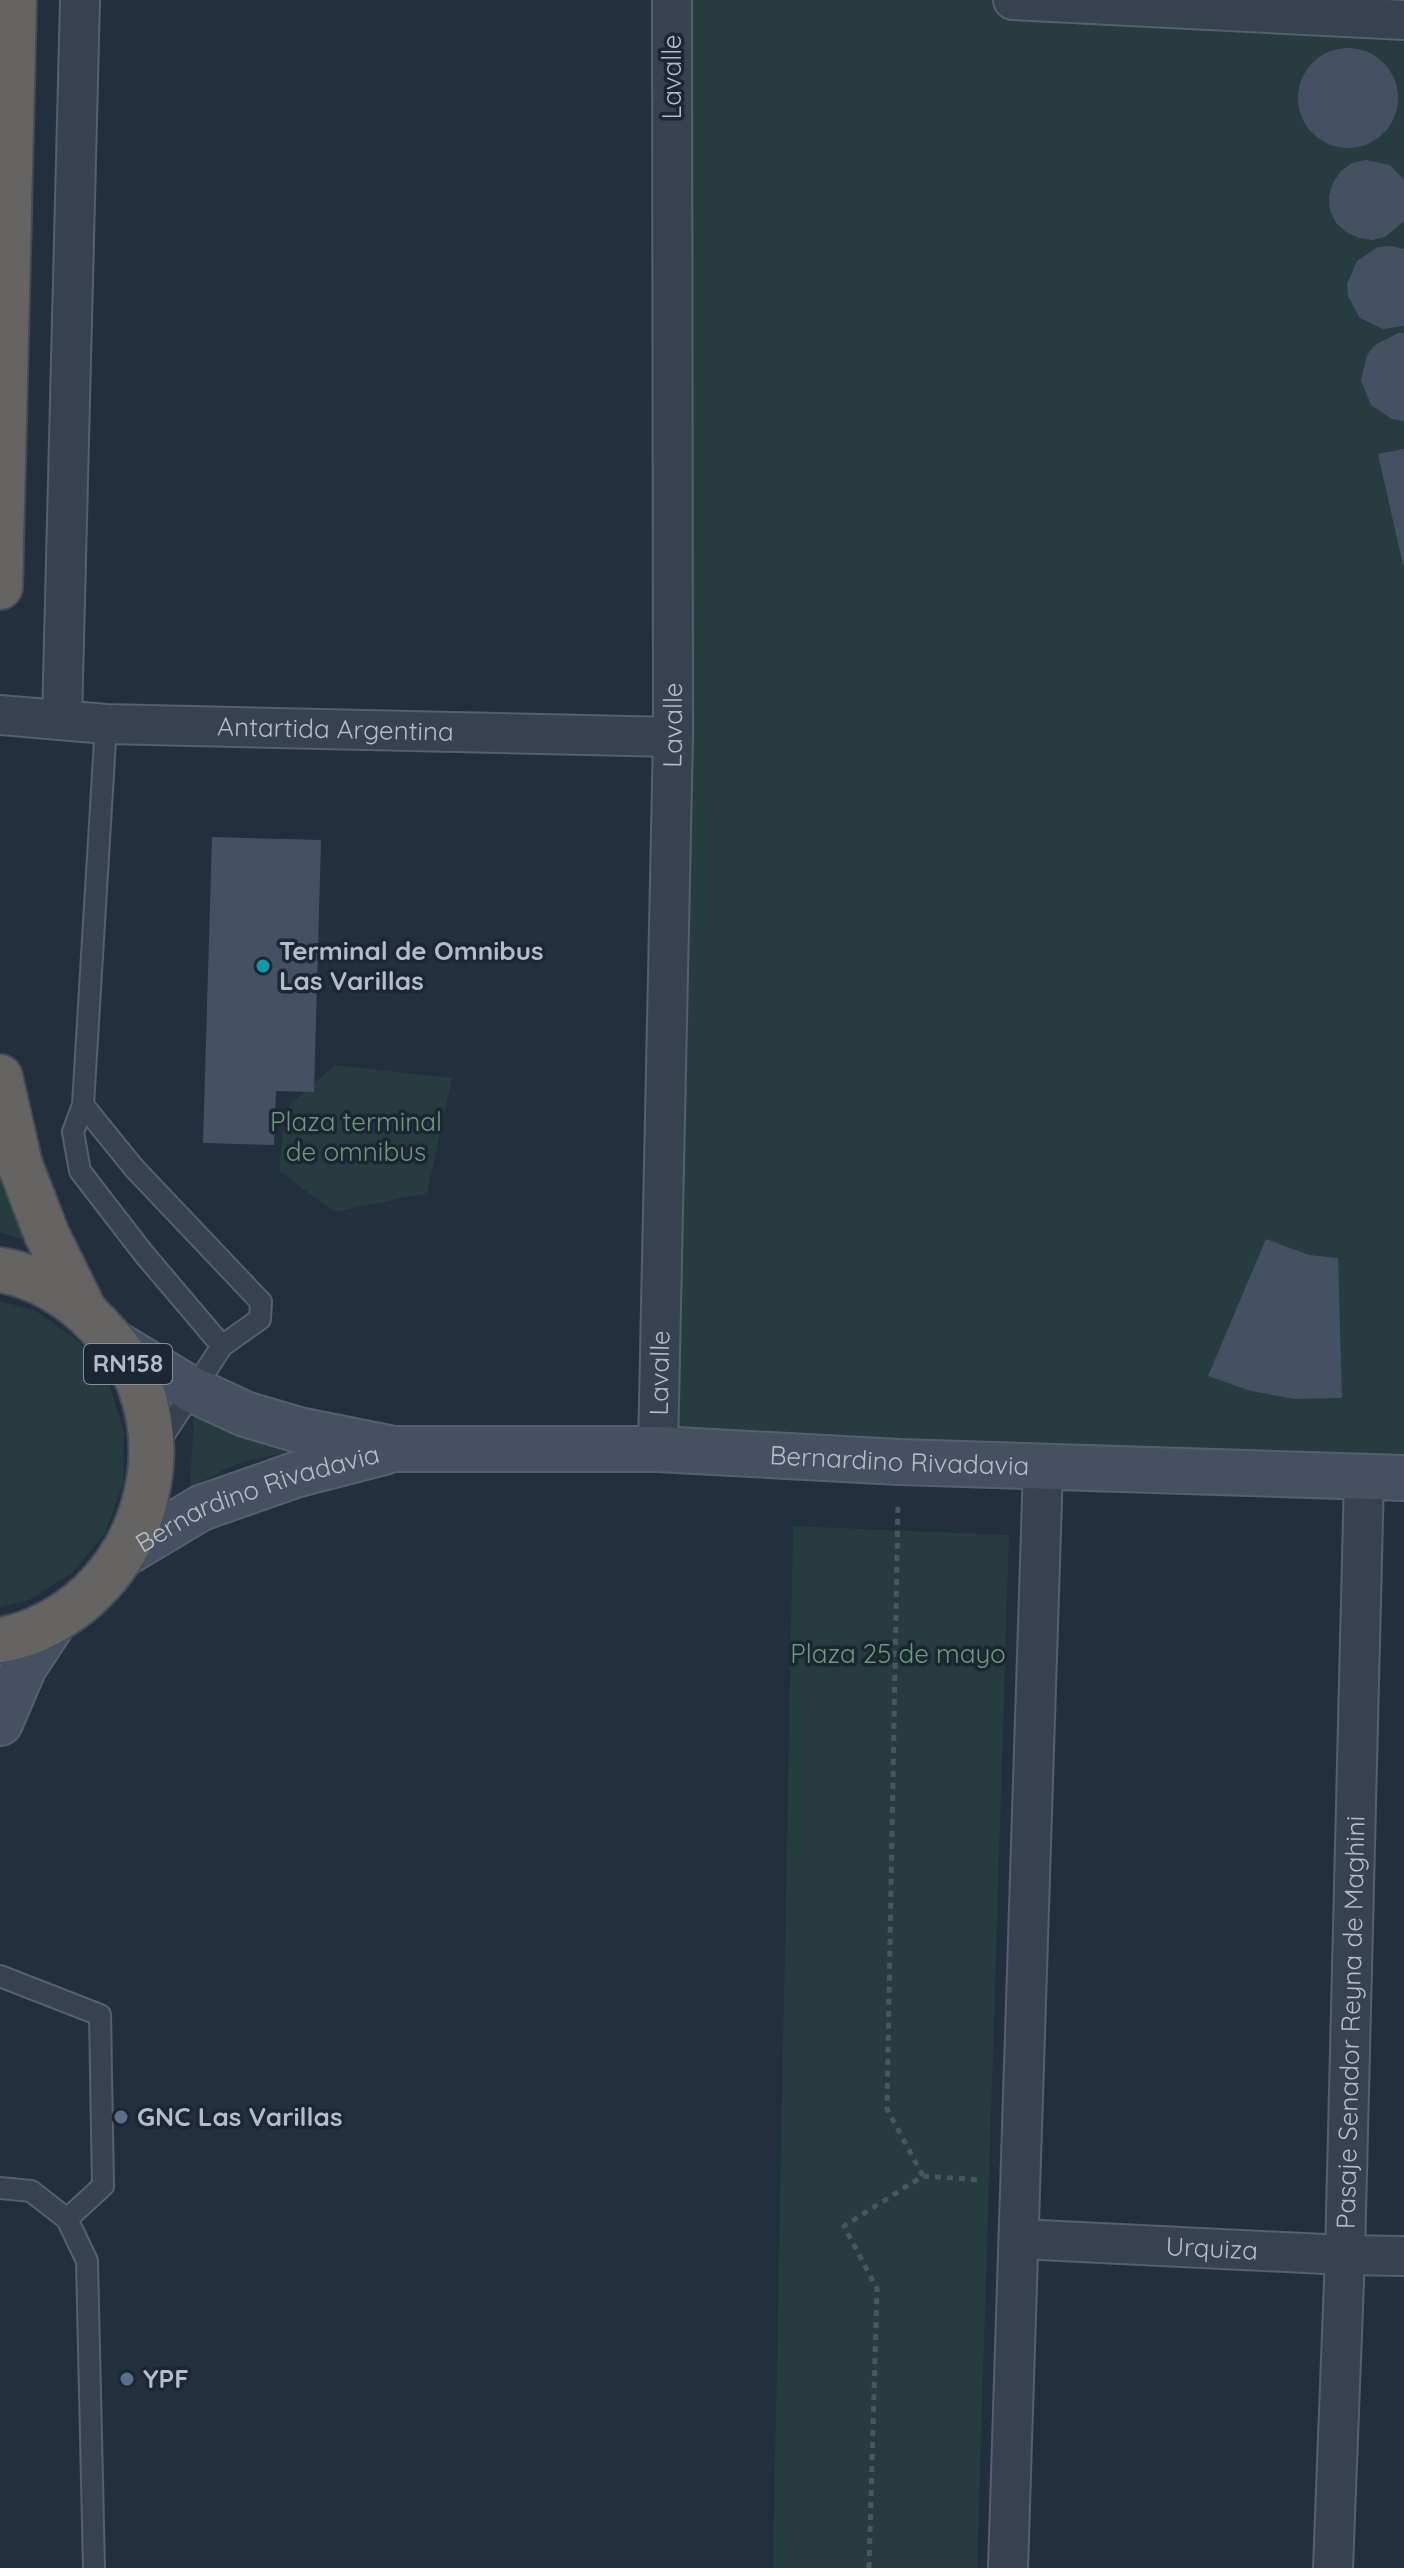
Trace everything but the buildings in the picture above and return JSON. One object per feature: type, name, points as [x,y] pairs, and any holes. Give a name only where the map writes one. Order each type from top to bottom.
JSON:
[{"type":"highway","points":[[0,587],[14,0]]},
{"type":"highway","points":[[0,1077],[20,1165],[47,1235],[84,1310]]},
{"type":"highway","name":"RN158","points":[[0,1270],[51,1287],[84,1310],[116,1344],[140,1384],[152,1454],[149,1489],[139,1523],[124,1554],[104,1580],[82,1602],[55,1620],[0,1640]]},
{"type":"main road","name":"Bernardino Rivadavia","points":[[116,1344],[191,1389],[245,1414],[299,1430],[394,1449],[658,1449],[899,1462],[1384,1477]]},
{"type":"main road","name":"Bernardino Rivadavia","points":[[124,1554],[201,1508],[295,1475],[394,1449]]},
{"type":"main road","points":[[0,1723],[24,1667],[55,1620]]},
{"type":"street","points":[[62,720],[80,0]]},
{"type":"street","name":"Lavalle","points":[[658,1449],[673,737],[672,0]]},
{"type":"street","points":[[1013,0],[1404,20]]},
{"type":"street","name":"Antartida Argentina","points":[[0,715],[106,724],[673,737]]},
{"type":"street","points":[[1008,2568],[1043,1467]]},
{"type":"street","name":"Pasaje Senador Reyna de Maghini","points":[[1333,2568],[1345,2255],[1384,1477]]},
{"type":"street","name":"Urquiza","points":[[1020,2239],[1404,2256]]},
{"type":"lane","points":[[106,724],[83,1105],[73,1132],[80,1171],[144,1254],[222,1346]]},
{"type":"lane","points":[[83,1105],[134,1168],[261,1302],[260,1319],[222,1346],[191,1389],[152,1454]]},
{"type":"lane","points":[[0,1976],[100,2015],[103,2186],[67,2219]]},
{"type":"lane","points":[[0,2188],[31,2191],[67,2219],[87,2261],[94,2568]]},
{"type":"path","points":[[899,1462],[887,2109],[923,2176]]},
{"type":"path","points":[[869,2568],[877,2289],[844,2226],[923,2176],[1021,2182]]},
{"type":"green space","points":[[672,0],[1404,0],[1404,1478],[658,1449]]},
{"type":"green space","name":"Plaza terminal de omnibus","points":[[335,1065],[452,1078],[427,1193],[334,1212],[279,1171],[285,1109]]},
{"type":"green space","points":[[0,1144],[31,1241],[0,1233]]},
{"type":"green space","points":[[0,1301],[36,1311],[78,1341],[109,1383],[124,1433],[123,1484],[105,1533],[72,1573],[29,1600],[0,1607]]},
{"type":"green space","points":[[194,1410],[253,1439],[294,1453],[239,1464],[190,1489]]},
{"type":"green space","name":"Plaza 25 de mayo","points":[[793,1526],[1009,1535],[977,2568],[773,2568]]},
{"type":"place","name":"Terminal de Omnibus Las Varillas","points":[[263,966]]},
{"type":"place","name":"GNC Las Varillas","points":[[121,2117]]},
{"type":"place","name":"YPF","points":[[127,2379]]}]
